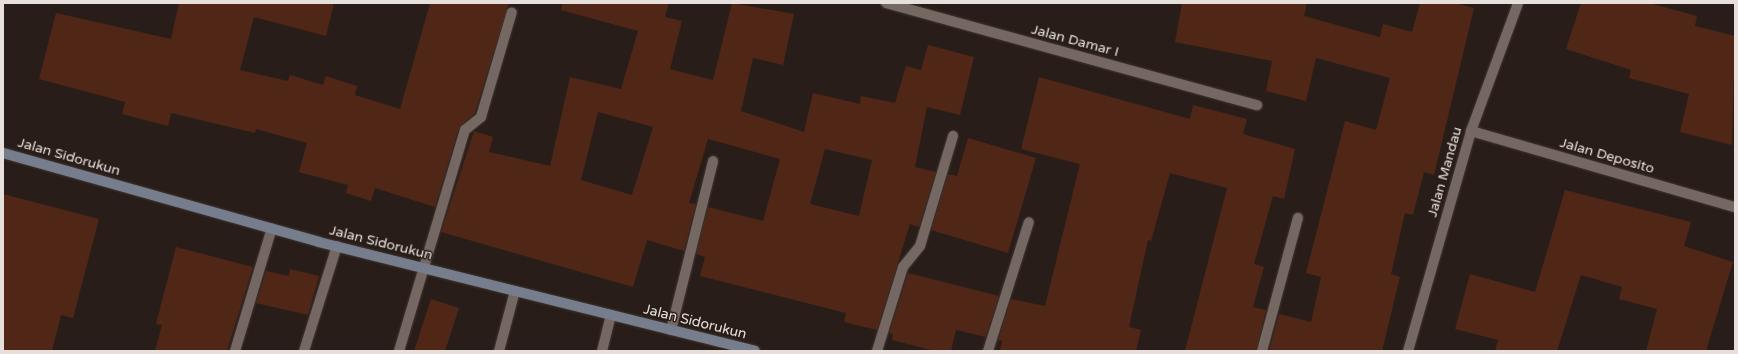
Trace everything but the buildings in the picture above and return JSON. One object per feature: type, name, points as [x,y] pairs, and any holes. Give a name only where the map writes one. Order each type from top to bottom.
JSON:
[{"type":"street","name":"Jalan Damar I","points":[[886,3],[1257,105]]},
{"type":"street","name":"Jalan Mandau","points":[[1408,351],[1471,131],[1518,3]]},
{"type":"street","points":[[399,351],[422,268],[465,130],[480,117],[512,12]]},
{"type":"street","name":"Jalan Deposito","points":[[1471,131],[1735,207]]},
{"type":"street","points":[[877,351],[903,267],[920,246],[953,136]]},
{"type":"street","name":"Jalan Sidorukun","points":[[3,153],[337,246],[755,351]]},
{"type":"street","points":[[671,330],[714,161]]},
{"type":"street","points":[[1262,351],[1298,218]]},
{"type":"street","points":[[988,351],[1029,222]]},
{"type":"street","points":[[234,351],[272,228]]},
{"type":"street","points":[[304,351],[337,246]]},
{"type":"street","points":[[499,351],[515,291]]},
{"type":"street","points":[[602,351],[611,315]]}]
